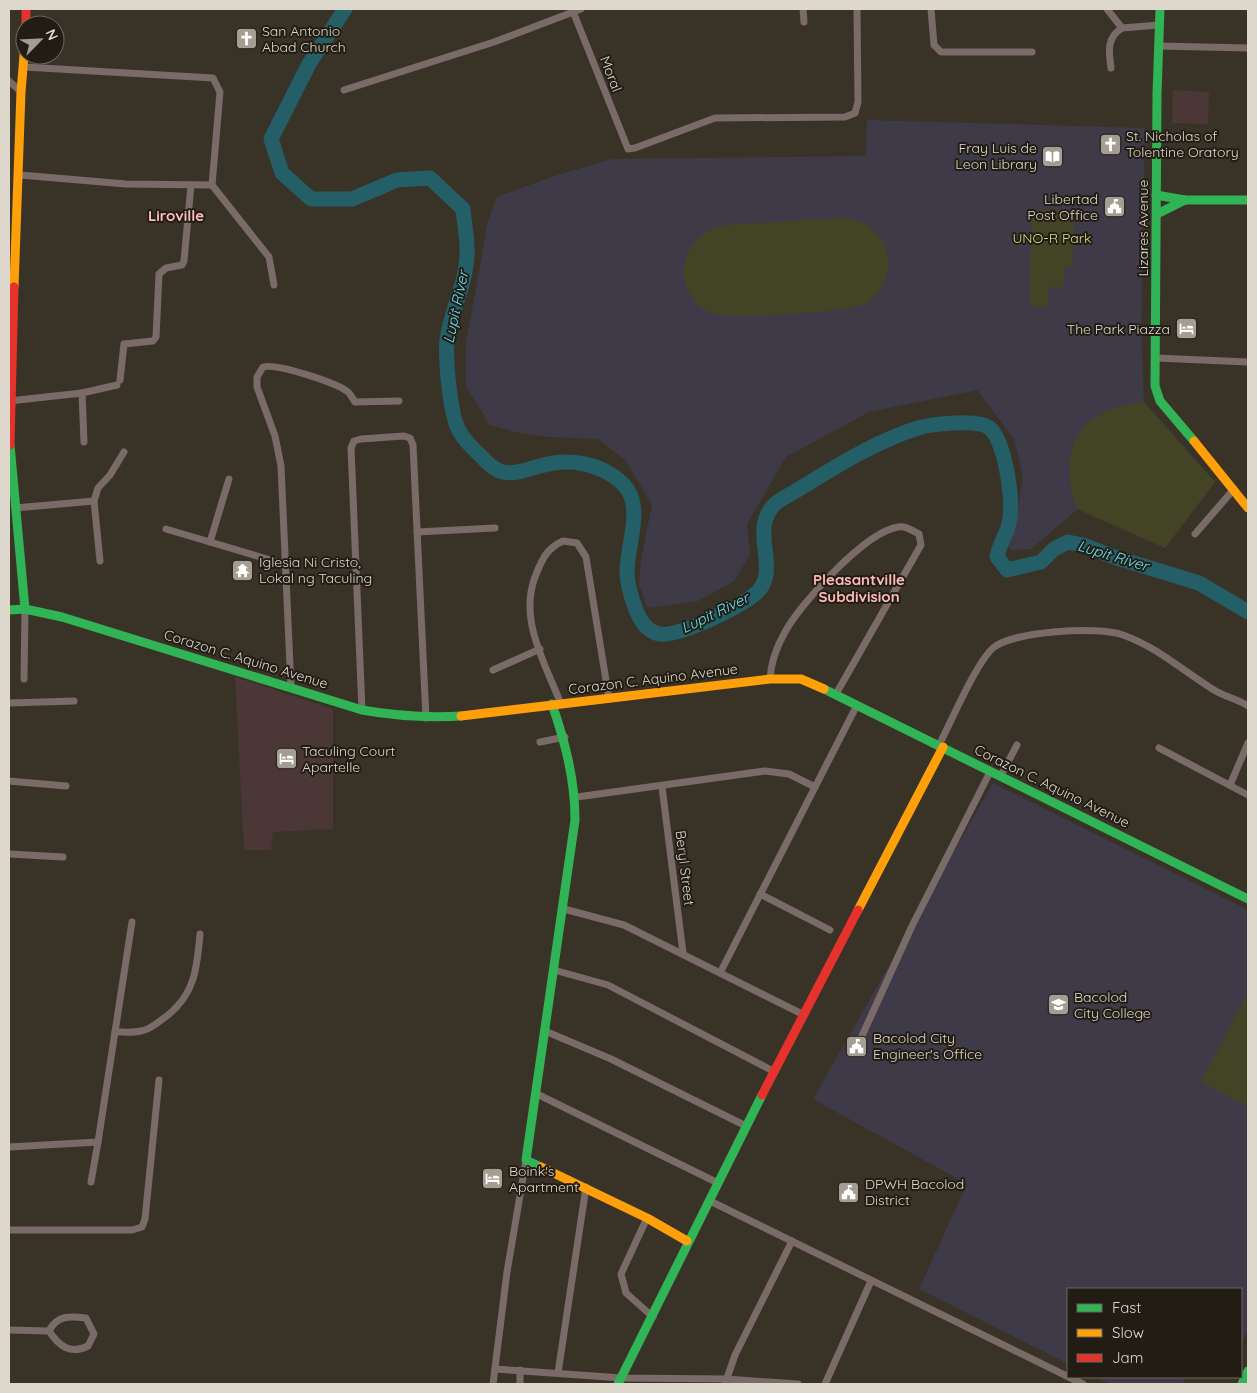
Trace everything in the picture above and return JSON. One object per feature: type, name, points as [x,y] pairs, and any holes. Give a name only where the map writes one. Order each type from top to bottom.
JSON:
[{"type":"street","points":[[804,9],[804,22]]},
{"type":"street","name":"Moral","points":[[575,10],[628,149],[715,118],[845,116],[855,113],[858,102],[857,9]]},
{"type":"street","points":[[931,9],[934,46],[936,50],[941,52],[1032,52]]},
{"type":"street","points":[[1106,9],[1122,28]]},
{"type":"street","name":"Lizares Avenue","points":[[1160,9],[1156,94],[1155,386],[1160,401],[1234,489]]},
{"type":"street","points":[[344,90],[494,42],[575,10]]},
{"type":"street","points":[[1111,68],[1109,45],[1114,35],[1122,28],[1159,25]]},
{"type":"street","points":[[1159,46],[1248,48]]},
{"type":"street","points":[[24,679],[26,609],[10,443],[10,400],[20,175],[21,92],[24,67],[213,78],[220,92],[212,185],[268,257],[274,284]]},
{"type":"street","points":[[9,81],[21,92]]},
{"type":"street","points":[[20,175],[126,184],[212,185]]},
{"type":"street","points":[[10,400],[82,393],[118,382],[124,344],[153,341],[156,337],[159,274],[166,268],[182,265],[184,261],[191,185]]},
{"type":"street","points":[[1156,195],[1185,200],[1248,200]]},
{"type":"street","points":[[1157,214],[1185,200]]},
{"type":"street","points":[[1156,358],[1248,362]]},
{"type":"street","points":[[291,688],[281,466],[275,436],[257,387],[260,371],[269,365],[322,378],[349,393],[356,402],[398,401]]},
{"type":"street","points":[[82,393],[84,442]]},
{"type":"street","points":[[362,710],[351,448],[354,441],[361,439],[404,436],[410,438],[413,445],[426,718]]},
{"type":"street","points":[[100,561],[94,501],[98,488],[110,475],[124,452]]},
{"type":"street","points":[[210,542],[229,479]]},
{"type":"street","points":[[1195,534],[1234,489],[1248,508]]},
{"type":"street","points":[[15,508],[94,501]]},
{"type":"street","points":[[770,679],[771,668],[785,632],[835,570],[873,538],[896,528],[908,527],[919,534],[921,545],[836,694]]},
{"type":"street","points":[[418,532],[495,528]]},
{"type":"street","points":[[166,529],[284,564]]},
{"type":"street","points":[[493,1384],[508,1272],[537,1094],[564,909],[576,797],[571,759],[529,616],[528,596],[530,588],[545,553],[563,541],[572,541],[582,548],[586,557],[609,699]]},
{"type":"street","name":"Corazon C. Aquino Avenue","points":[[9,610],[26,609],[62,617],[129,636],[184,656],[362,710],[395,716],[426,718],[477,716],[556,704],[770,679],[801,680],[836,694],[1248,899]]},
{"type":"street","points":[[620,1381],[746,1126],[988,653],[1004,642],[1032,634],[1076,631],[1121,634],[1159,651],[1216,691],[1248,706]]},
{"type":"street","points":[[493,670],[540,649]]},
{"type":"street","points":[[9,703],[74,701]]},
{"type":"street","points":[[720,973],[857,705]]},
{"type":"street","points":[[540,742],[565,737]]},
{"type":"street","points":[[1230,785],[1248,743]]},
{"type":"street","points":[[1000,777],[1017,745]]},
{"type":"street","points":[[1159,748],[1248,795]]},
{"type":"street","points":[[576,797],[776,771],[789,774],[815,787]]},
{"type":"street","points":[[861,1038],[912,926],[990,772]]},
{"type":"street","points":[[9,781],[66,786]]},
{"type":"street","name":"Beryl Street","points":[[662,787],[683,953]]},
{"type":"street","points":[[9,854],[63,857]]},
{"type":"street","points":[[760,894],[830,930]]},
{"type":"street","points":[[564,909],[624,925],[804,1015]]},
{"type":"street","points":[[91,1182],[132,922]]},
{"type":"street","points":[[114,1032],[149,1029],[183,1002],[191,988],[197,970],[200,934]]},
{"type":"street","points":[[554,970],[608,985],[775,1072]]},
{"type":"street","points":[[545,1031],[611,1059],[746,1126]]},
{"type":"street","points":[[9,1230],[132,1230],[142,1227],[145,1219],[159,1080]]},
{"type":"street","points":[[537,1094],[718,1183]]},
{"type":"street","points":[[9,1147],[98,1142]]},
{"type":"street","points":[[526,1160],[647,1218],[688,1241]]},
{"type":"street","points":[[558,1373],[586,1188]]},
{"type":"street","points":[[710,1201],[1067,1376]]},
{"type":"street","points":[[647,1218],[621,1274],[626,1293],[653,1317]]},
{"type":"street","points":[[726,1382],[734,1355],[792,1241]]},
{"type":"street","points":[[825,1384],[872,1280]]},
{"type":"street","points":[[9,1330],[48,1331],[60,1346],[72,1350],[81,1350],[88,1346],[94,1334],[86,1318],[71,1316],[57,1320],[48,1331]]},
{"type":"street","points":[[495,1369],[558,1373],[620,1381],[798,1384]]},
{"type":"street","points":[[520,1370],[520,1384]]},
{"type":"street","points":[[1242,1384],[1248,1371]]},
{"type":"street","points":[[1071,1378],[1083,1384]]},
{"type":"shaded area","points":[[1173,90],[1209,92],[1208,124],[1172,123]]},
{"type":"shaded area","points":[[867,120],[1145,128],[1141,328],[1144,402],[1215,482],[1165,548],[1078,509],[1031,549],[1012,550],[1007,546],[1017,517],[1023,477],[1014,439],[977,390],[869,412],[786,457],[747,524],[750,555],[734,581],[698,601],[648,608],[639,585],[641,560],[652,505],[626,461],[598,439],[548,437],[515,432],[490,425],[466,386],[466,344],[488,221],[497,197],[554,176],[612,159],[866,156]]},
{"type":"shaded area","name":"Taculing Court Apartelle","points":[[235,677],[333,709],[333,829],[273,832],[271,850],[244,850]]},
{"type":"shaded area","name":"Bacolod City College","points":[[993,783],[1248,910],[1248,1329],[1242,1343],[1242,1288],[1067,1288],[1067,1363],[919,1289],[967,1184],[813,1099]]},
{"type":"shaded area","points":[[1096,1378],[1186,1378],[1183,1384],[1113,1384]]},
{"type":"green space","name":"UNO-R Park","points":[[1031,209],[1074,210],[1073,266],[1065,266],[1064,287],[1048,287],[1048,307],[1030,306]]},
{"type":"green space","points":[[843,218],[858,221],[871,228],[879,236],[888,256],[886,278],[874,297],[865,304],[817,312],[729,316],[714,314],[706,310],[689,293],[684,273],[687,254],[698,238],[706,232],[730,224]]},
{"type":"green space","points":[[1144,402],[1215,482],[1165,548],[1077,509],[1070,480],[1069,465],[1071,452],[1083,428],[1094,418],[1109,410]]},
{"type":"green space","points":[[1248,992],[1248,1107],[1201,1082]]},
{"type":"waterway","name":"Lupit River","points":[[345,9],[309,64],[271,139],[282,173],[311,199],[352,199],[397,180],[430,178],[463,209],[467,243],[466,266],[447,339],[447,370],[450,396],[457,426],[471,447],[490,465],[500,471],[510,473],[561,462],[572,462],[603,470],[621,482],[628,491],[634,512],[627,571],[629,586],[638,614],[644,625],[651,631],[659,634],[680,631],[722,614],[754,595],[762,586],[766,575],[764,526],[767,515],[775,504],[782,499],[889,439],[918,428],[956,423],[977,424],[991,429],[1001,448],[1008,475],[1010,514],[1009,524],[997,557],[1007,570],[1041,562],[1054,549],[1068,542],[1083,545],[1114,557],[1199,583],[1248,612]]},
{"type":"traffic: fast","points":[[1160,9],[1157,94],[1155,386],[1160,401],[1194,441]]},
{"type":"traffic: fast","points":[[1156,195],[1185,200],[1248,200]]},
{"type":"traffic: fast","points":[[1157,214],[1185,200]]},
{"type":"traffic: fast","points":[[10,445],[25,609]]},
{"type":"traffic: fast","points":[[9,610],[25,609],[62,617],[362,710],[412,716],[461,716]]},
{"type":"traffic: fast","points":[[824,689],[1248,899]]},
{"type":"traffic: fast","points":[[541,1167],[526,1160],[575,820],[575,805],[568,761],[552,704]]},
{"type":"traffic: fast","points":[[618,1384],[762,1095]]},
{"type":"traffic: fast","points":[[1242,1384],[1248,1371]]},
{"type":"traffic: slow","points":[[14,287],[23,65]]},
{"type":"traffic: slow","points":[[1194,441],[1248,508]]},
{"type":"traffic: slow","points":[[461,716],[770,679],[801,679],[824,689]]},
{"type":"traffic: slow","points":[[858,910],[943,747]]},
{"type":"traffic: slow","points":[[541,1167],[647,1218],[687,1241]]},
{"type":"traffic: jam","points":[[26,9],[26,15]]},
{"type":"traffic: jam","points":[[10,445],[14,287]]},
{"type":"traffic: jam","points":[[762,1095],[858,910]]},
{"type":"place","name":"San Antonio Abad Church","points":[[246,39]]},
{"type":"place","name":"St. Nicholas of Tolentine Oratory","points":[[1110,144]]},
{"type":"place","name":"Fray Luis de Leon Library","points":[[1053,156]]},
{"type":"place","name":"Libertad Post Office","points":[[1114,207]]},
{"type":"place","name":"The Park Piazza","points":[[1186,329]]},
{"type":"place","name":"Iglesia Ni Cristo, Lokal ng Taculing","points":[[243,570]]},
{"type":"place","name":"Taculing Court Apartelle","points":[[286,759]]},
{"type":"place","name":"Bacolod City College","points":[[1058,1005]]},
{"type":"place","name":"Bacolod City Engineer's Office","points":[[857,1046]]},
{"type":"place","name":"Boink's Apartment","points":[[493,1179]]},
{"type":"place","name":"DPWH Bacolod District","points":[[849,1192]]},
{"type":"district","name":"Liroville","points":[[176,216]]},
{"type":"district","name":"Pleasantville Subdivision","points":[[859,588]]}]
